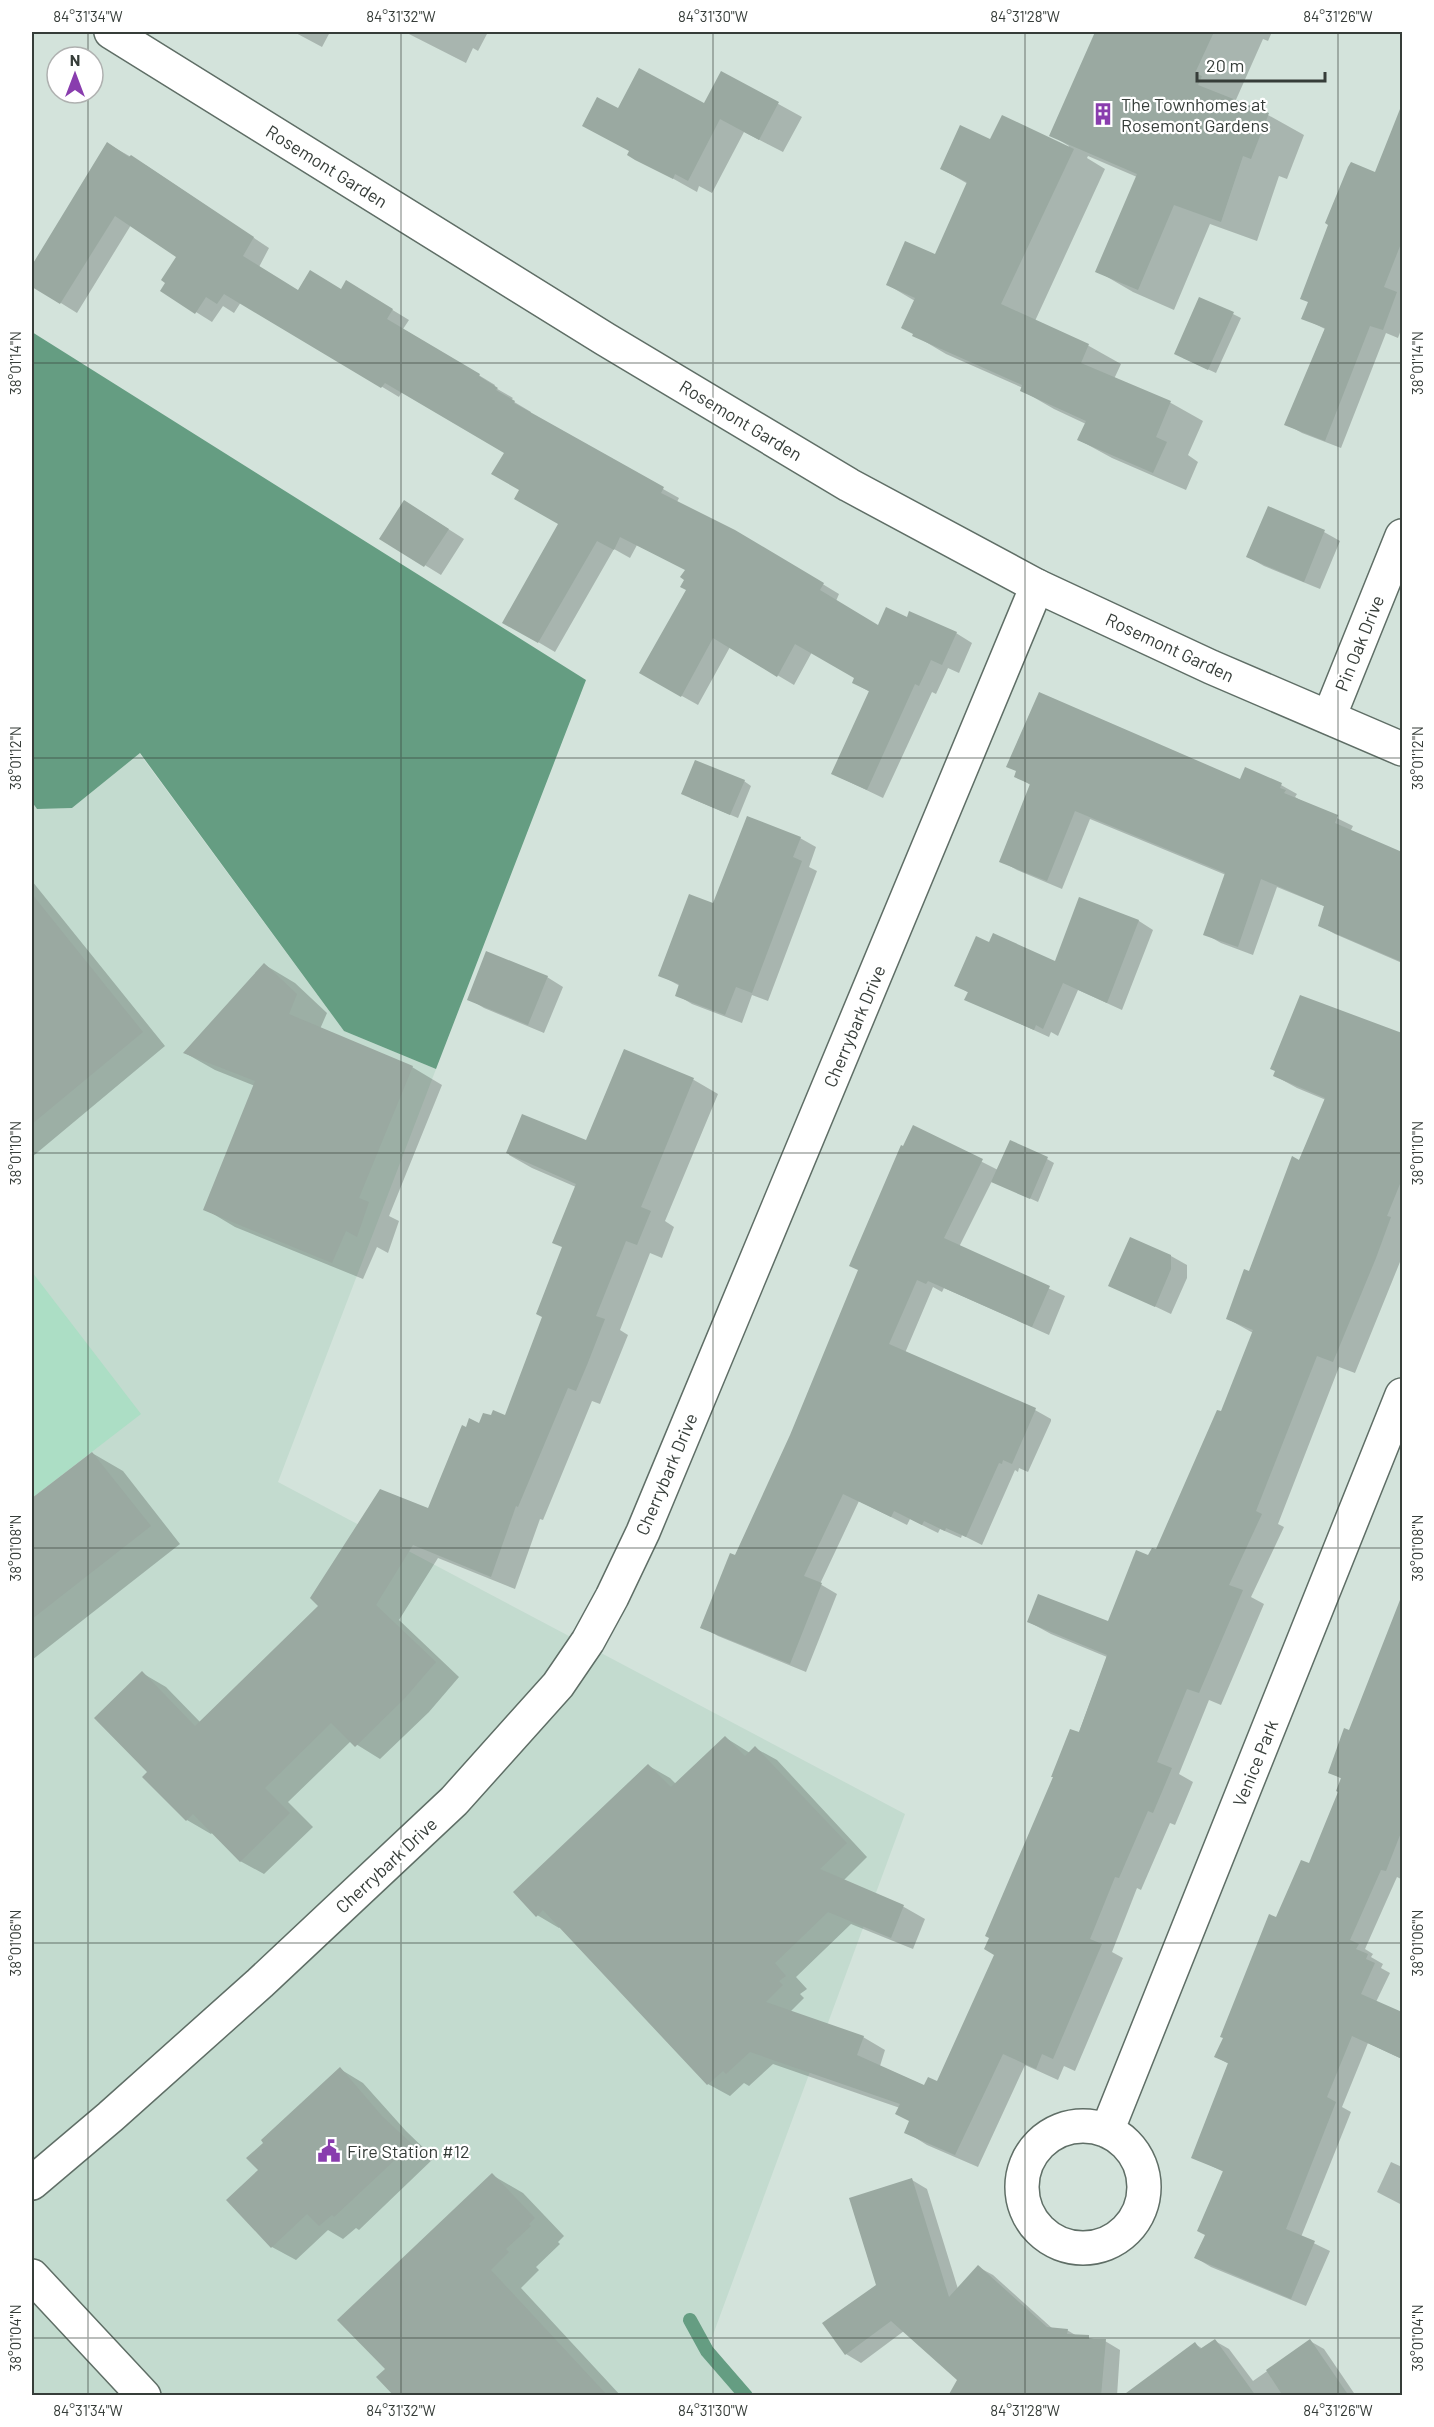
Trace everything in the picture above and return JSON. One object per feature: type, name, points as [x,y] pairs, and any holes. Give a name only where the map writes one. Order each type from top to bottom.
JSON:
[{"type":"street","name":"Rosemont Garden","points":[[111,32],[690,390],[849,485],[1037,586],[1211,667],[1402,749]]},
{"type":"street","name":"Pin Oak Drive","points":[[1329,717],[1402,536]]},
{"type":"street","name":"Cherrybark Drive","points":[[32,2183],[110,2117],[260,1983],[454,1801],[558,1685],[588,1641],[643,1532],[1037,586]]},
{"type":"street","name":"Venice Park","points":[[1107,2130],[1402,1395]]},
{"type":"street","points":[[32,2276],[144,2396]]},
{"type":"shaded area","points":[[32,332],[586,680],[436,1069],[344,1031],[140,753],[72,808],[37,809],[32,802]]},
{"type":"shaded area","points":[[139,753],[344,1031],[436,1069],[278,1482],[905,1814],[707,2351],[746,2395],[32,2395],[32,802],[37,809],[72,808]]},
{"type":"shaded area","points":[[32,1272],[141,1414],[32,1498]]},
{"type":"building","points":[[1095,32],[1214,32],[1195,73],[1202,76],[1198,85],[1269,113],[1251,159],[1243,156],[1221,222],[1174,205],[1138,290],[1095,272],[1137,174],[1049,136]]},
{"type":"building","points":[[639,68],[704,103],[721,71],[779,102],[759,140],[720,119],[688,181],[675,174],[673,179],[635,160],[627,155],[629,151],[582,126],[597,97],[618,108]]},
{"type":"building","points":[[1400,109],[1402,109],[1402,241],[1384,287],[1397,292],[1383,330],[1370,326],[1325,441],[1284,425],[1325,328],[1301,319],[1308,302],[1300,299],[1328,225],[1325,223],[1348,167],[1351,162],[1375,172]]},
{"type":"building","points":[[1002,115],[1074,149],[1001,304],[1089,344],[1081,363],[1171,401],[1156,437],[1167,442],[1153,473],[1077,440],[1086,421],[1020,391],[1022,385],[912,336],[913,334],[901,328],[915,298],[886,285],[905,241],[935,254],[967,182],[940,169],[960,125],[990,139]]},
{"type":"building","points":[[107,142],[129,157],[131,155],[254,237],[243,256],[298,290],[310,270],[341,289],[346,280],[393,309],[387,319],[480,374],[479,376],[498,388],[496,390],[515,401],[514,403],[664,487],[661,493],[735,530],[824,583],[820,590],[878,625],[886,607],[907,617],[909,611],[957,632],[942,665],[931,660],[919,686],[915,684],[867,790],[831,774],[869,691],[852,683],[854,678],[795,644],[777,677],[713,638],[681,697],[639,673],[686,590],[680,587],[684,580],[680,577],[685,570],[620,537],[614,550],[597,541],[538,643],[502,623],[558,524],[514,499],[519,490],[491,474],[504,453],[385,383],[381,388],[224,294],[217,304],[206,297],[195,314],[160,291],[165,283],[161,280],[176,257],[115,216],[60,304],[32,287],[32,265]]},
{"type":"building","points":[[1199,297],[1234,312],[1208,370],[1174,354]]},
{"type":"building","points":[[404,500],[449,529],[424,567],[379,539]]},
{"type":"building","points":[[1268,506],[1325,530],[1304,582],[1246,557]]},
{"type":"building","points":[[1039,692],[1240,779],[1245,767],[1282,783],[1280,788],[1286,790],[1284,793],[1338,815],[1335,823],[1402,852],[1402,962],[1318,926],[1324,906],[1261,879],[1238,947],[1203,935],[1225,873],[1075,811],[1047,881],[999,862],[1030,784],[1014,777],[1016,771],[1006,767]]},
{"type":"building","points":[[695,760],[745,780],[730,815],[681,794]]},
{"type":"building","points":[[747,816],[801,837],[793,857],[802,861],[752,993],[736,987],[725,1015],[675,996],[679,984],[658,976],[689,894],[713,903]]},
{"type":"building","points":[[32,894],[143,1032],[32,1124]]},
{"type":"building","points":[[1079,897],[1139,920],[1107,1003],[1063,983],[1043,1029],[1036,1025],[1034,1030],[964,1000],[968,992],[954,986],[976,936],[989,942],[993,933],[1055,961]]},
{"type":"building","points":[[486,951],[548,976],[528,1025],[467,1000]]},
{"type":"building","points":[[264,963],[297,994],[289,1014],[413,1066],[359,1198],[369,1202],[357,1237],[346,1231],[332,1263],[203,1210],[255,1081],[183,1053]]},
{"type":"building","points":[[1300,995],[1402,1033],[1402,1179],[1387,1216],[1391,1217],[1376,1258],[1333,1362],[1317,1356],[1256,1511],[1262,1514],[1229,1585],[1243,1590],[1199,1693],[1187,1689],[1157,1762],[1172,1768],[1153,1813],[1148,1811],[1119,1878],[1115,1877],[1090,1939],[1102,1944],[1053,2059],[1042,2054],[1036,2069],[1003,2054],[955,2155],[904,2133],[909,2121],[895,2114],[900,2104],[750,2052],[726,2074],[723,2071],[707,2085],[543,1910],[536,1917],[513,1892],[648,1764],[671,1787],[725,1736],[745,1756],[755,1746],[847,1843],[820,1869],[904,1905],[891,1938],[828,1912],[775,1963],[786,1976],[779,1981],[783,1985],[766,2002],[864,2036],[857,2055],[924,2085],[928,2077],[937,2081],[994,1955],[984,1949],[989,1938],[985,1936],[1053,1777],[1051,1777],[1070,1729],[1079,1732],[1107,1655],[1027,1622],[1038,1594],[1108,1621],[1136,1550],[1148,1555],[1152,1548],[1156,1549],[1217,1410],[1221,1411],[1253,1330],[1226,1319],[1244,1269],[1249,1271],[1292,1156],[1299,1160],[1325,1098],[1273,1076],[1275,1071],[1270,1069]]},
{"type":"building","points":[[624,1049],[694,1078],[641,1207],[651,1211],[637,1245],[626,1241],[596,1316],[605,1319],[587,1365],[576,1391],[568,1388],[518,1507],[516,1506],[491,1577],[413,1545],[376,1605],[436,1662],[405,1698],[355,1747],[331,1723],[265,1788],[290,1813],[240,1862],[193,1814],[186,1821],[142,1777],[147,1772],[94,1718],[142,1671],[195,1726],[318,1606],[310,1598],[380,1489],[428,1508],[462,1425],[466,1427],[469,1418],[479,1423],[483,1413],[491,1415],[493,1410],[505,1415],[542,1317],[536,1314],[562,1247],[552,1243],[576,1184],[506,1153],[522,1114],[586,1140]]},
{"type":"building","points":[[913,1125],[983,1159],[944,1238],[1050,1286],[1032,1327],[928,1281],[926,1284],[917,1280],[889,1344],[1036,1408],[1012,1464],[1003,1460],[1002,1464],[999,1463],[966,1537],[946,1528],[945,1531],[924,1521],[922,1525],[894,1511],[891,1517],[843,1494],[804,1576],[822,1583],[790,1664],[700,1628],[730,1553],[735,1555],[790,1435],[858,1270],[849,1266],[901,1145],[903,1146]]},
{"type":"building","points":[[1010,1140],[1048,1157],[1030,1199],[991,1182]]},
{"type":"building","points":[[1130,1237],[1171,1255],[1171,1269],[1155,1307],[1108,1286]]},
{"type":"building","points":[[92,1452],[151,1526],[32,1619],[32,1498]]},
{"type":"building","points":[[1400,1600],[1402,1601],[1402,1830],[1386,1871],[1381,1870],[1350,1940],[1359,1944],[1356,1949],[1368,1954],[1366,1959],[1375,1963],[1361,1994],[1402,2012],[1402,2059],[1352,2036],[1327,2097],[1336,2102],[1286,2229],[1315,2241],[1291,2299],[1194,2258],[1205,2235],[1197,2231],[1223,2171],[1191,2158],[1228,2063],[1214,2057],[1223,2038],[1220,2037],[1269,1914],[1276,1917],[1301,1860],[1309,1863],[1338,1792],[1336,1791],[1341,1778],[1328,1773],[1344,1728],[1349,1730]]},
{"type":"building","name":"Fire Station #12","points":[[340,2067],[382,2116],[412,2144],[334,2217],[332,2215],[319,2226],[307,2214],[271,2248],[226,2200],[258,2170],[246,2158],[263,2143],[261,2140]]},
{"type":"building","points":[[492,2173],[535,2218],[529,2224],[531,2226],[506,2249],[509,2252],[491,2270],[608,2396],[394,2396],[376,2377],[385,2369],[337,2320]]},
{"type":"building","points":[[912,2178],[949,2297],[978,2265],[1047,2327],[1068,2329],[1067,2334],[1089,2335],[1089,2339],[1106,2339],[1101,2396],[948,2396],[957,2380],[891,2321],[845,2355],[822,2323],[876,2285],[849,2198]]},
{"type":"building","points":[[1215,2339],[1256,2396],[1122,2396],[1195,2342],[1200,2349]]},
{"type":"building","points":[[1310,2339],[1349,2396],[1283,2396],[1266,2370]]},
{"type":"waterway","points":[[690,2320],[707,2351],[746,2396]]},
{"type":"place","name":"The Townhomes at Rosemont Gardens","points":[[1103,114]]},
{"type":"place","name":"Fire Station #12","points":[[329,2151]]}]
